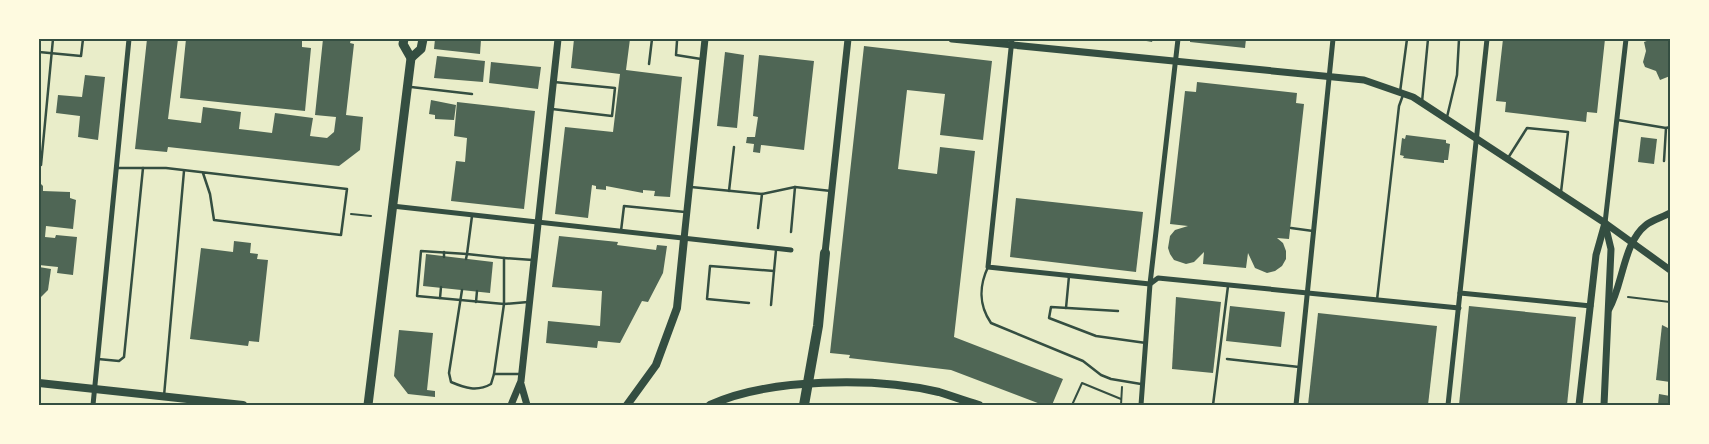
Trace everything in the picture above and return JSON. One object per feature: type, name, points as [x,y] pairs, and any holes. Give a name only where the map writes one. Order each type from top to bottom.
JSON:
[{"type":"highway","points":[[804,405],[818,326],[825,253]]},
{"type":"main road","points":[[368,405],[411,58],[403,44],[404,39]]},
{"type":"main road","points":[[411,58],[421,49],[422,39]]},
{"type":"main road","points":[[627,405],[656,365],[677,308],[684,239]]},
{"type":"main road","points":[[39,383],[164,397],[174,402],[242,405]]},
{"type":"main road","points":[[710,405],[765,388],[830,383],[883,384],[938,392],[979,405]]},
{"type":"street","points":[[93,405],[129,39]]},
{"type":"street","points":[[511,405],[522,377],[558,39]]},
{"type":"street","points":[[684,239],[705,39]]},
{"type":"street","points":[[825,253],[848,39]]},
{"type":"street","points":[[952,39],[1011,42],[1364,80],[1402,93],[1422,103],[1605,223],[1670,270]]},
{"type":"street","points":[[1141,405],[1150,284],[1178,39]]},
{"type":"street","points":[[1296,405],[1333,39]]},
{"type":"street","points":[[1448,405],[1488,39]]},
{"type":"street","points":[[1580,405],[1596,255],[1605,223],[1626,39]]},
{"type":"street","points":[[1011,42],[988,267],[1150,284],[1158,278],[1458,308]]},
{"type":"street","points":[[392,206],[792,250]]},
{"type":"street","points":[[1608,312],[1615,299],[1632,244],[1645,225],[1670,213]]},
{"type":"street","points":[[1604,405],[1611,249],[1605,223]]},
{"type":"street","points":[[1460,293],[1591,306]]},
{"type":"street","points":[[522,377],[527,405]]},
{"type":"lane","points":[[39,164],[41,165],[53,39]]},
{"type":"lane","points":[[39,52],[81,56],[83,39]]},
{"type":"lane","points":[[649,64],[652,39]]},
{"type":"lane","points":[[1377,300],[1407,39]]},
{"type":"lane","points":[[1422,103],[1428,39]]},
{"type":"lane","points":[[1446,118],[1456,75],[1459,39]]},
{"type":"lane","points":[[677,40],[676,55],[703,59]]},
{"type":"lane","points":[[550,109],[612,116],[615,88],[554,82]]},
{"type":"lane","points":[[407,87],[472,94]]},
{"type":"lane","points":[[1617,120],[1666,128],[1670,127]]},
{"type":"lane","points":[[1508,159],[1527,128],[1568,132],[1561,194]]},
{"type":"lane","points":[[1664,161],[1666,128]]},
{"type":"lane","points":[[729,191],[734,147]]},
{"type":"lane","points":[[116,168],[184,170],[346,189],[341,235],[214,220],[210,194],[203,173]]},
{"type":"lane","points":[[98,359],[119,361],[124,357],[143,168]]},
{"type":"lane","points":[[164,397],[184,170]]},
{"type":"lane","points":[[689,187],[762,194],[795,187],[832,191]]},
{"type":"lane","points":[[790,232],[795,187]]},
{"type":"lane","points":[[758,228],[762,194]]},
{"type":"lane","points":[[621,232],[624,206],[687,212]]},
{"type":"lane","points":[[466,259],[472,214]]},
{"type":"lane","points":[[1290,228],[1313,231]]},
{"type":"lane","points":[[771,305],[776,248]]},
{"type":"lane","points":[[530,302],[504,304],[417,296],[421,250],[534,260]]},
{"type":"lane","points":[[444,252],[444,257]]},
{"type":"lane","points":[[462,290],[449,373],[451,382],[462,387],[484,388],[491,384],[494,374],[504,304],[504,258]]},
{"type":"lane","points":[[749,303],[707,299],[710,266],[774,271]]},
{"type":"lane","points":[[988,267],[982,280],[981,300],[987,317],[992,323],[1083,361],[1101,375],[1143,384]]},
{"type":"lane","points":[[1066,308],[1069,276]]},
{"type":"lane","points":[[1213,405],[1228,285]]},
{"type":"lane","points":[[440,298],[441,288]]},
{"type":"lane","points":[[476,302],[477,291]]},
{"type":"lane","points":[[1118,311],[1051,307],[1048,318],[1096,336],[1146,343]]},
{"type":"lane","points":[[1227,359],[1299,367]]},
{"type":"lane","points":[[494,374],[522,377]]},
{"type":"path","points":[[356,214],[371,216]]},
{"type":"path","points":[[1628,297],[1670,302]]},
{"type":"path","points":[[1121,405],[1122,381]]},
{"type":"path","points":[[1072,405],[1082,383],[1121,399]]},
{"type":"building","points":[[147,39],[178,39],[168,119],[201,123],[203,107],[241,112],[239,129],[272,133],[275,113],[313,118],[310,136],[327,138],[334,132],[336,117],[315,115],[323,39],[351,39],[350,43],[354,44],[346,115],[363,117],[360,150],[339,166],[168,147],[167,152],[135,149]]},
{"type":"building","points":[[186,39],[277,39],[302,41],[302,47],[311,48],[305,111],[180,98]]},
{"type":"building","points":[[435,39],[481,39],[480,54],[434,49]]},
{"type":"building","points":[[574,39],[630,39],[626,70],[682,77],[670,197],[654,196],[655,191],[643,190],[643,193],[606,186],[606,190],[596,189],[596,186],[592,185],[588,218],[555,214],[565,127],[613,132],[620,74],[571,68]]},
{"type":"building","points":[[1135,39],[1153,39],[1152,42]]},
{"type":"building","points":[[1190,39],[1246,39],[1245,48],[1190,42]]},
{"type":"building","points":[[1503,39],[1605,39],[1597,113],[1587,112],[1586,122],[1505,112],[1506,102],[1496,101]]},
{"type":"building","points":[[1652,39],[1670,39],[1670,76],[1660,80],[1656,71],[1645,67],[1643,62],[1646,51],[1644,42]]},
{"type":"building","points":[[864,46],[992,61],[983,140],[940,135],[945,94],[907,90],[898,169],[937,174],[940,147],[975,151],[954,337],[1063,379],[1052,405],[1043,405],[951,370],[849,358],[850,355],[830,353]]},
{"type":"building","points":[[725,52],[744,55],[737,128],[717,126]]},
{"type":"building","points":[[759,55],[814,61],[804,150],[761,145],[760,153],[753,152],[754,144],[746,143],[747,137],[755,137],[758,117],[753,116]]},
{"type":"building","points":[[437,56],[485,61],[483,82],[434,78]]},
{"type":"building","points":[[491,62],[541,67],[538,89],[489,83]]},
{"type":"building","points":[[85,75],[105,77],[98,140],[78,137],[80,116],[56,113],[58,95],[82,97]]},
{"type":"building","points":[[1197,82],[1297,93],[1296,103],[1304,104],[1289,239],[1277,238],[1283,243],[1286,259],[1282,266],[1275,271],[1267,273],[1255,268],[1248,253],[1246,268],[1203,264],[1204,252],[1194,262],[1186,264],[1174,260],[1170,254],[1168,248],[1170,236],[1175,230],[1188,226],[1170,224],[1185,91],[1196,92]]},
{"type":"building","points":[[431,100],[456,105],[454,120],[435,119],[435,115],[429,114]]},
{"type":"building","points":[[457,102],[535,111],[524,209],[451,201],[456,161],[465,162],[467,138],[454,136]]},
{"type":"building","points":[[1406,135],[1446,140],[1446,143],[1450,144],[1448,160],[1444,160],[1444,163],[1403,158],[1404,156],[1400,155],[1402,138],[1405,139]]},
{"type":"building","points":[[1641,137],[1657,139],[1654,164],[1638,162]]},
{"type":"building","points":[[39,182],[43,186],[43,191],[70,192],[70,198],[76,200],[73,229],[46,226],[45,237],[55,238],[56,235],[77,237],[73,275],[57,273],[58,267],[39,265]]},
{"type":"building","points":[[1016,198],[1143,212],[1136,272],[1010,257]]},
{"type":"building","points":[[559,236],[618,242],[617,245],[656,250],[657,245],[667,246],[663,273],[648,302],[642,301],[620,343],[598,341],[597,348],[546,343],[548,321],[600,326],[602,291],[552,287]]},
{"type":"building","points":[[234,241],[251,243],[250,253],[258,254],[257,259],[268,260],[259,342],[249,341],[248,346],[190,339],[201,248],[233,252]]},
{"type":"building","points":[[426,254],[493,262],[490,293],[423,286]]},
{"type":"building","points":[[39,267],[51,269],[48,290],[39,299]]},
{"type":"building","points":[[1176,297],[1221,302],[1213,373],[1172,369]]},
{"type":"building","points":[[1230,306],[1285,312],[1281,347],[1226,341]]},
{"type":"building","points":[[1469,306],[1576,317],[1567,405],[1459,405]]},
{"type":"building","points":[[1318,313],[1437,326],[1428,405],[1308,405]]},
{"type":"building","points":[[1662,325],[1670,329],[1670,382],[1656,380]]},
{"type":"building","points":[[399,330],[433,333],[427,390],[435,391],[435,397],[408,394],[394,376]]},
{"type":"building","points":[[1659,394],[1670,396],[1670,405],[1658,405]]}]
